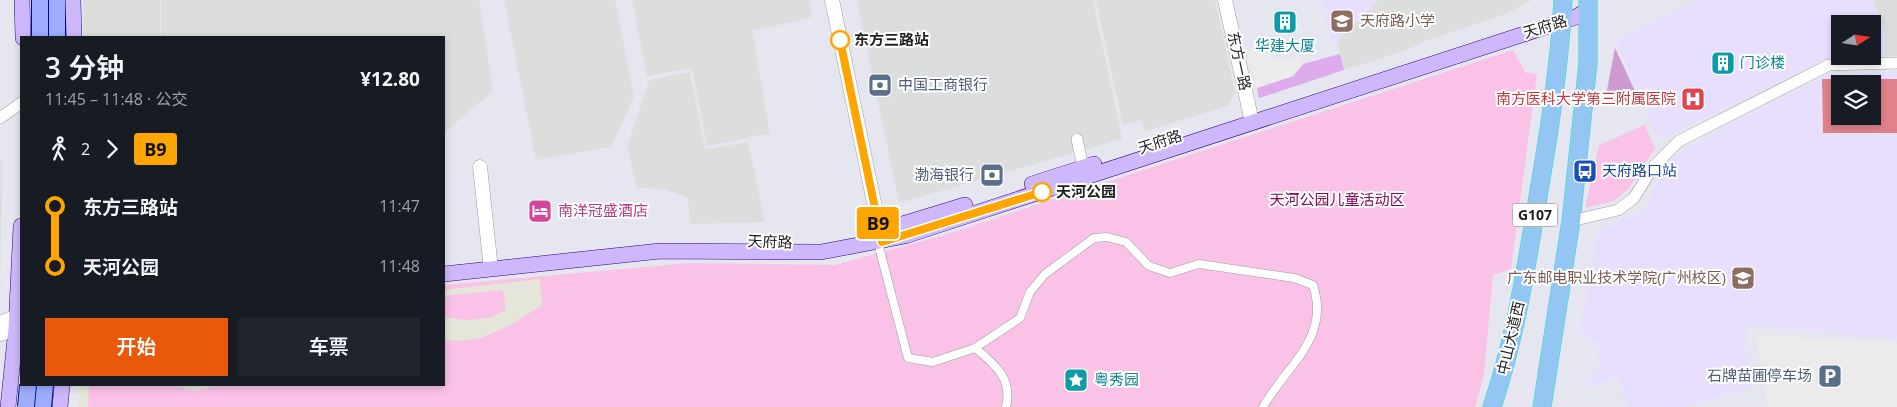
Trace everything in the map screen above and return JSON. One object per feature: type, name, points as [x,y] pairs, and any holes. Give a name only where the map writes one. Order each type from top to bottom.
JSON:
[{"type":"highway","name":"G107","points":[[1542,407],[1571,220],[1588,63],[1587,5]]},
{"type":"highway","name":"中山大道西","points":[[1492,407],[1512,341],[1532,233],[1553,94],[1562,10]]},
{"type":"main road","points":[[22,0],[23,36]]},
{"type":"main road","points":[[40,0],[40,36]]},
{"type":"main road","points":[[56,0],[57,36]]},
{"type":"main road","points":[[74,0],[74,36]]},
{"type":"main road","name":"天府路","points":[[445,265],[490,264],[660,251],[717,250],[807,253],[880,239],[1251,117],[1562,10],[1587,5]]},
{"type":"main road","name":"天府路","points":[[880,239],[1084,167],[1251,117]]},
{"type":"main road","name":"天府路","points":[[445,274],[490,264]]},
{"type":"main road","points":[[9,401],[19,322],[20,274]]},
{"type":"main road","points":[[0,371],[9,401]]},
{"type":"main road","points":[[26,407],[28,386]]},
{"type":"main road","points":[[43,407],[45,386]]},
{"type":"main road","points":[[60,407],[62,386]]},
{"type":"street","points":[[832,0],[880,239],[908,358],[933,362],[975,348],[1020,318],[1030,292],[1045,274],[1094,238],[1107,237],[1126,242],[1149,266],[1170,273],[1199,264],[1294,278],[1313,285],[1318,300],[1314,326],[1302,355],[1272,390],[1263,407]]},
{"type":"street","name":"东方一路","points":[[1225,0],[1251,117]]},
{"type":"street","points":[[1571,220],[1618,210],[1634,198],[1653,167],[1679,141],[1829,65],[1897,63]]},
{"type":"street","points":[[0,118],[20,104]]},
{"type":"street","points":[[1077,139],[1084,167]]},
{"type":"street","points":[[480,167],[490,264]]},
{"type":"street","points":[[0,322],[19,322]]},
{"type":"street","points":[[0,334],[19,322]]},
{"type":"street","points":[[975,348],[993,362],[1005,377],[1008,396],[1006,407]]},
{"type":"shaded area","points":[[83,0],[160,0],[160,36],[83,36]]},
{"type":"shaded area","points":[[161,0],[479,0],[493,91],[445,132],[445,36],[161,36]]},
{"type":"shaded area","points":[[504,0],[615,0],[634,97],[611,147],[536,160]]},
{"type":"shaded area","points":[[632,0],[809,0],[812,17],[752,31],[770,133],[707,146],[692,68],[647,76]]},
{"type":"shaded area","points":[[857,0],[1093,0],[1122,139],[899,203]]},
{"type":"shaded area","points":[[1096,0],[1215,0],[1235,92],[1228,106],[1145,131],[1142,120],[1123,125]]},
{"type":"shaded area","name":"天府路小学","points":[[1322,0],[1378,0],[1337,41],[1331,42]]},
{"type":"shaded area","points":[[1378,0],[1532,0],[1506,14],[1430,39],[1407,50],[1344,70],[1337,41]]},
{"type":"shaded area","name":"南方医科大学第三附属医院","points":[[1700,0],[1873,0],[1879,15],[1831,15],[1831,57],[1658,140],[1615,39]]},
{"type":"shaded area","points":[[1873,0],[1897,0],[1897,56],[1885,56],[1885,31],[1881,15],[1879,15]]},
{"type":"shaded area","name":"南方医科大学第三附属医院","points":[[1881,21],[1885,31],[1885,56],[1881,56]]},
{"type":"shaded area","points":[[1262,45],[1271,57],[1281,61],[1300,57],[1303,64],[1293,76],[1257,88],[1246,49]]},
{"type":"shaded area","points":[[1615,48],[1635,91],[1604,106]]},
{"type":"shaded area","points":[[1340,54],[1344,70],[1259,98],[1257,88],[1293,76],[1303,64]]},
{"type":"shaded area","points":[[690,72],[705,149],[748,142],[765,222],[690,224],[688,198],[664,189],[637,188],[627,146],[649,80]]},
{"type":"shaded area","name":"广东邮电职业技术学院(广州校区)","points":[[1897,73],[1897,339],[1744,325],[1753,387],[1686,407],[1627,407],[1617,377],[1584,390],[1600,364],[1598,348],[1580,333],[1597,231],[1647,207],[1658,176],[1671,157],[1826,75]]},
{"type":"shaded area","points":[[1822,79],[1831,79],[1831,125],[1881,125],[1881,79],[1897,79],[1897,133],[1823,133]]},
{"type":"shaded area","points":[[0,161],[2,162],[0,297]]},
{"type":"shaded area","points":[[540,279],[542,305],[509,326],[481,338],[459,341],[445,340],[445,317],[465,320],[478,319],[492,317],[506,310],[503,290],[445,296],[445,290]]},
{"type":"shaded area","name":"石牌苗圃停车场","points":[[1756,334],[1897,344],[1897,407],[1768,407]]},
{"type":"shaded area","points":[[80,386],[89,386],[88,407],[78,407]]},
{"type":"shaded area","points":[[175,386],[217,386],[195,391]]},
{"type":"green space","name":"天河公园","points":[[1513,50],[1525,72],[1537,74],[1511,269],[1493,275],[1484,374],[1475,407],[78,407],[80,386],[445,386],[445,285],[689,263],[835,265],[941,236]]},
{"type":"green space","points":[[1645,125],[1655,149],[1630,187],[1614,201],[1585,208],[1599,145]]},
{"type":"bus line","name":"B9","points":[[840,40],[882,242],[1042,192]]},
{"type":"place","name":"天府路小学","points":[[1342,21]]},
{"type":"place","name":"华建大厦","points":[[1285,22]]},
{"type":"place","name":"东方三路站","points":[[840,40]]},
{"type":"place","name":"门诊楼","points":[[1723,63]]},
{"type":"place","name":"中国工商银行","points":[[880,85]]},
{"type":"place","name":"南方医科大学第三附属医院","points":[[1693,99]]},
{"type":"place","name":"天府路口站","points":[[1585,171]]},
{"type":"place","name":"渤海银行","points":[[992,175]]},
{"type":"place","name":"天河公园","points":[[1042,192]]},
{"type":"place","name":"南洋冠盛酒店","points":[[540,211]]},
{"type":"place","name":"广东邮电职业技术学院(广州校区)","points":[[1743,278]]},
{"type":"place","name":"石牌苗圃停车场","points":[[1830,376]]},
{"type":"place","name":"粤秀园","points":[[1076,380]]},
{"type":"park label","name":"天河公园儿童活动区","points":[[1337,200]]}]
